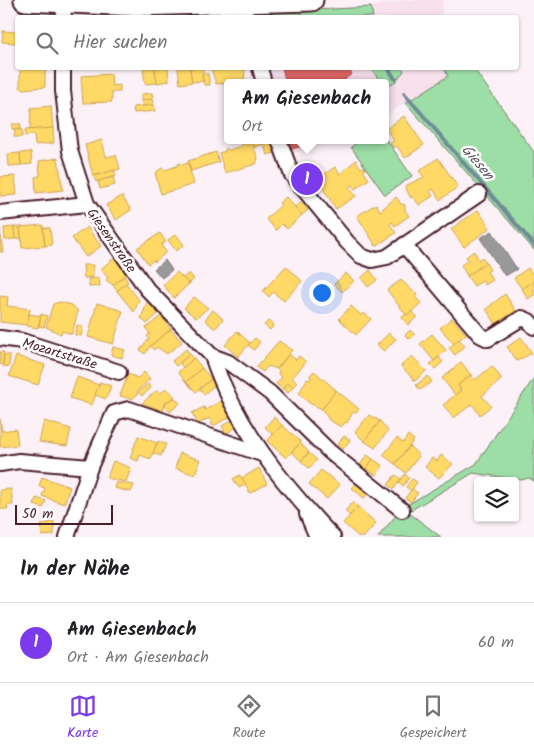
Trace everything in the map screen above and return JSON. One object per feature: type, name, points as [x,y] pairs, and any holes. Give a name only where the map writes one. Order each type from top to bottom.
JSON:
[{"type":"main road","points":[[25,0],[64,10],[244,10],[312,0]]},
{"type":"street","name":"Giesenstraße","points":[[63,70],[63,91],[70,151],[87,204],[148,289],[212,356],[228,362],[243,371],[270,394],[330,452],[402,510]]},
{"type":"street","points":[[280,144],[292,175],[360,256],[372,260],[387,257],[478,194]]},
{"type":"street","points":[[0,213],[87,204]]},
{"type":"street","points":[[404,245],[480,335],[488,339],[522,318],[529,321],[534,327]]},
{"type":"street","name":"Mozartstraße","points":[[0,338],[22,341],[119,372]]},
{"type":"street","name":"Giesenstraße","points":[[212,356],[218,375],[262,454],[304,507],[333,537]]},
{"type":"street","points":[[67,537],[90,467],[114,413],[129,409],[262,454]]},
{"type":"street","points":[[0,464],[18,461],[90,467]]},
{"type":"street","points":[[304,507],[317,537]]},
{"type":"shaded area","points":[[404,0],[443,0],[440,15],[256,15],[256,13],[371,7]]},
{"type":"shaded area","points":[[269,70],[445,70],[448,76],[389,113],[389,79],[271,79]]},
{"type":"shaded area","points":[[286,144],[327,144],[288,154]]},
{"type":"green space","points":[[371,7],[373,15],[256,15],[256,13]]},
{"type":"green space","points":[[372,70],[404,71],[393,84],[389,84],[389,79],[378,79]]},
{"type":"green space","points":[[445,70],[474,70],[534,152],[534,250],[406,103],[448,76]]},
{"type":"green space","points":[[389,143],[412,176],[385,195],[351,147],[355,144]]},
{"type":"green space","points":[[534,378],[534,481],[529,478],[521,480],[519,480],[519,477],[500,477],[473,473],[408,512],[441,537],[378,537],[402,508],[476,464]]},
{"type":"building: Wohnen","points":[[3,31],[15,32],[15,43],[2,42]]},
{"type":"building: Wohnen","points":[[20,70],[45,70],[45,87],[23,89],[20,87]]},
{"type":"building: Wohnen","points":[[143,70],[155,70],[157,83],[145,84]]},
{"type":"building: Wohnen","points":[[155,70],[168,70],[169,81],[157,83]]},
{"type":"building: Wohnen","points":[[178,70],[190,70],[192,82],[180,84]]},
{"type":"building: Wohnen","points":[[190,70],[203,70],[203,81],[192,82]]},
{"type":"building: Wohnen","points":[[212,70],[245,70],[244,79],[224,79],[224,83],[216,84]]},
{"type":"building: Wohnen","points":[[111,74],[112,86],[120,85],[120,92],[112,92],[112,102],[83,103],[81,76]]},
{"type":"building: Wohnen","points":[[202,74],[208,74],[210,85],[204,85]]},
{"type":"building: Wohnen","points":[[152,93],[153,99],[141,101],[141,94]]},
{"type":"building: Wohnen","points":[[153,99],[154,105],[142,106],[141,101]]},
{"type":"building: Wohnen","points":[[154,105],[155,111],[134,113],[133,107]]},
{"type":"building: Wohnen","points":[[51,106],[53,128],[30,130],[31,108]]},
{"type":"building: Wohnen","points":[[404,116],[424,145],[405,158],[397,146],[394,148],[390,143],[394,141],[389,134],[389,127]]},
{"type":"building: Wohnen","points":[[12,124],[21,124],[20,130],[12,129]]},
{"type":"building: Wohnen","points":[[53,128],[54,143],[35,145],[34,135],[25,136],[25,130]]},
{"type":"building: Wohnen","points":[[15,129],[22,130],[22,137],[14,137]]},
{"type":"building: Wohnen","points":[[102,140],[106,157],[116,155],[120,169],[93,176],[85,145]]},
{"type":"building: Wohnen","points":[[242,144],[252,144],[258,158],[256,164],[225,173],[219,153],[225,151],[226,148],[229,150]]},
{"type":"building: Wohnen","points":[[253,144],[264,144],[254,147]]},
{"type":"building: Wohnen","points":[[264,144],[273,144],[275,153],[267,155]]},
{"type":"building: Wohnen","points":[[31,152],[32,164],[21,165],[20,153]]},
{"type":"building: Wohnen","points":[[216,152],[219,162],[191,171],[188,161]]},
{"type":"building: Wohnen","points":[[20,153],[21,165],[9,166],[8,154]]},
{"type":"building: Wohnen","points":[[58,158],[63,190],[36,193],[35,177],[40,176],[39,161]]},
{"type":"building: Wohnen","points":[[438,158],[458,187],[440,200],[433,189],[430,191],[433,196],[419,205],[414,198],[410,197],[405,186],[424,177],[419,171]]},
{"type":"building: Wohnen","points":[[356,160],[360,167],[365,168],[364,172],[369,179],[355,189],[352,185],[349,187],[356,196],[336,209],[317,179],[335,167],[340,174]]},
{"type":"building: Wohnen","points":[[179,163],[182,165],[188,163],[194,184],[161,194],[155,173],[162,168],[165,170],[177,166]]},
{"type":"building: Wohnen","points":[[114,170],[116,176],[96,182],[94,176]]},
{"type":"building: Wohnen","points":[[308,174],[312,180],[307,185],[302,178]]},
{"type":"building: Wohnen","points":[[15,176],[17,195],[0,196],[0,177]]},
{"type":"building: Wohnen","points":[[113,177],[115,185],[100,189],[98,181]]},
{"type":"building: Wohnen","points":[[122,196],[131,210],[116,220],[106,205]]},
{"type":"building: Wohnen","points":[[286,197],[302,215],[287,229],[282,224],[276,230],[266,219],[281,205],[279,203]]},
{"type":"building: Wohnen","points":[[396,197],[401,204],[405,205],[405,210],[409,216],[395,226],[392,222],[390,224],[396,233],[376,246],[357,216],[376,204],[380,211]]},
{"type":"building: Wohnen","points":[[301,202],[308,210],[302,215],[295,207]]},
{"type":"building: Wohnen","points":[[478,210],[490,228],[464,247],[451,229]]},
{"type":"building: Wohnen","points":[[43,225],[45,246],[22,248],[20,227]]},
{"type":"building: Wohnen","points":[[14,227],[15,239],[5,240],[4,228]]},
{"type":"building: Wohnen","points":[[14,227],[20,227],[21,238],[15,239]]},
{"type":"building: Wohnen","points":[[87,227],[101,246],[86,257],[72,238]]},
{"type":"building: Wohnen","points":[[43,228],[50,228],[52,245],[45,246]]},
{"type":"building: Wohnen","points":[[0,229],[3,252],[0,252]]},
{"type":"building: Wohnen","points":[[160,233],[166,242],[161,245],[166,252],[155,262],[154,260],[148,264],[137,248]]},
{"type":"building: Wohnen","points":[[176,234],[184,245],[176,251],[168,240]]},
{"type":"building: Wohnen","points":[[474,251],[479,260],[482,257],[486,263],[467,276],[461,265],[468,260],[466,257]]},
{"type":"building: Wohnen","points":[[114,258],[127,274],[113,285],[106,280],[108,278],[101,269]]},
{"type":"building: Wohnen","points":[[486,263],[490,270],[487,272],[493,280],[485,285],[483,281],[474,286],[467,276]]},
{"type":"building: Wohnen","points":[[83,265],[93,265],[93,277],[84,278]]},
{"type":"building: Wohnen","points":[[286,266],[302,281],[284,301],[273,292],[269,297],[263,291]]},
{"type":"building: Wohnen","points":[[528,268],[534,276],[534,281],[522,289],[514,278]]},
{"type":"building: Wohnen","points":[[370,270],[377,280],[368,287],[361,278]]},
{"type":"building: Wohnen","points":[[177,272],[189,284],[174,298],[163,285]]},
{"type":"building: Wohnen","points":[[189,273],[194,279],[189,284],[183,278]]},
{"type":"building: Wohnen","points":[[346,273],[354,281],[342,292],[334,284]]},
{"type":"building: Wohnen","points":[[124,276],[128,282],[117,291],[113,285]]},
{"type":"building: Wohnen","points":[[99,278],[100,286],[89,287],[88,279]]},
{"type":"building: Wohnen","points":[[401,280],[417,295],[415,297],[421,303],[407,316],[387,290]]},
{"type":"building: Wohnen","points":[[534,281],[534,295],[528,299],[522,289]]},
{"type":"building: Wohnen","points":[[126,283],[139,300],[134,312],[117,291]]},
{"type":"building: Wohnen","points":[[505,294],[516,311],[496,324],[486,309]]},
{"type":"building: Wohnen","points":[[0,296],[8,297],[7,306],[30,309],[27,325],[0,322]]},
{"type":"building: Wohnen","points":[[194,297],[208,308],[196,318],[184,308]]},
{"type":"building: Wohnen","points":[[148,300],[159,313],[147,324],[141,318]]},
{"type":"building: Wohnen","points":[[60,302],[72,305],[78,311],[72,334],[62,331],[61,334],[46,327],[53,304]]},
{"type":"building: Wohnen","points":[[97,303],[123,311],[113,344],[88,337]]},
{"type":"building: Wohnen","points":[[351,306],[361,315],[364,313],[371,319],[356,335],[339,319]]},
{"type":"building: Wohnen","points":[[213,310],[223,319],[215,329],[205,320]]},
{"type":"building: Wohnen","points":[[412,312],[417,317],[408,325],[401,317]]},
{"type":"building: Wohnen","points":[[29,314],[41,316],[38,328],[27,326]]},
{"type":"building: Wohnen","points":[[41,314],[47,316],[44,327],[39,326]]},
{"type":"building: Wohnen","points":[[161,316],[171,329],[150,346],[145,354],[140,350],[149,339],[147,336],[150,334],[146,328]]},
{"type":"building: Wohnen","points":[[452,318],[466,334],[454,344],[440,328]]},
{"type":"building: Wohnen","points":[[268,321],[274,325],[270,330],[264,325]]},
{"type":"building: Wohnen","points":[[77,325],[83,327],[81,336],[75,335]]},
{"type":"building: Wohnen","points":[[171,329],[182,342],[167,354],[157,347],[154,350],[150,346]]},
{"type":"building: Wohnen","points":[[410,330],[415,335],[409,339],[405,335]]},
{"type":"building: Wohnen","points":[[237,331],[250,343],[238,357],[225,345]]},
{"type":"building: Wohnen","points":[[389,333],[396,339],[384,351],[377,345]]},
{"type":"building: Wohnen","points":[[432,334],[446,350],[434,361],[420,344]]},
{"type":"building: Wohnen","points":[[521,337],[532,353],[517,361],[507,347]]},
{"type":"building: Wohnen","points":[[255,338],[260,342],[254,350],[248,345]]},
{"type":"building: Wohnen","points":[[459,339],[465,346],[455,355],[449,348]]},
{"type":"building: Wohnen","points":[[279,341],[292,350],[277,369],[268,366],[263,372],[256,367]]},
{"type":"building: Wohnen","points":[[113,347],[125,350],[122,358],[111,355]]},
{"type":"building: Wohnen","points":[[186,349],[190,354],[176,366],[172,361]]},
{"type":"building: Wohnen","points":[[0,352],[4,352],[3,365],[0,364]]},
{"type":"building: Wohnen","points":[[190,354],[194,358],[183,368],[180,363]]},
{"type":"building: Wohnen","points":[[289,354],[296,360],[299,356],[306,362],[292,378],[297,382],[293,387],[287,383],[283,389],[276,384],[282,377],[278,374],[279,371],[277,369]]},
{"type":"building: Wohnen","points":[[4,355],[10,355],[9,367],[3,366]]},
{"type":"building: Wohnen","points":[[16,356],[45,365],[38,385],[9,376]]},
{"type":"building: Wohnen","points":[[412,356],[426,371],[415,381],[401,366]]},
{"type":"building: Wohnen","points":[[439,357],[443,362],[435,369],[430,364]]},
{"type":"building: Wohnen","points":[[194,358],[202,368],[186,382],[178,372]]},
{"type":"building: Wohnen","points":[[461,362],[471,375],[458,385],[461,390],[455,395],[442,378]]},
{"type":"building: Wohnen","points":[[492,366],[502,379],[482,396],[491,406],[480,415],[472,404],[454,418],[443,405],[461,390],[458,385],[471,375],[475,380]]},
{"type":"building: Wohnen","points":[[202,368],[211,379],[196,392],[186,382]]},
{"type":"building: Wohnen","points":[[314,371],[336,390],[322,409],[309,403],[299,393]]},
{"type":"building: Wohnen","points":[[144,372],[150,379],[136,392],[138,394],[132,399],[120,396],[128,374],[138,378]]},
{"type":"building: Wohnen","points":[[428,376],[432,382],[420,390],[416,385]]},
{"type":"building: Wohnen","points":[[77,377],[99,385],[92,405],[70,398]]},
{"type":"building: Wohnen","points":[[211,379],[216,384],[204,394],[200,389]]},
{"type":"building: Wohnen","points":[[100,382],[111,386],[106,399],[95,395]]},
{"type":"building: Wohnen","points":[[287,383],[293,387],[288,393],[283,389]]},
{"type":"building: Wohnen","points":[[148,384],[151,388],[142,396],[138,392]]},
{"type":"building: Wohnen","points":[[167,388],[175,397],[166,402],[163,411],[142,403],[156,391],[161,393]]},
{"type":"building: Wohnen","points":[[336,390],[359,409],[356,413],[353,412],[347,423],[341,427],[329,420],[322,409]]},
{"type":"building: Wohnen","points":[[174,398],[180,403],[170,412],[165,406],[166,402]]},
{"type":"building: Wohnen","points":[[221,401],[230,417],[213,426],[209,418],[198,424],[192,413],[204,407],[205,410]]},
{"type":"building: Wohnen","points":[[369,415],[380,421],[364,441],[355,432]]},
{"type":"building: Wohnen","points":[[274,417],[282,425],[273,435],[265,427]]},
{"type":"building: Wohnen","points":[[0,419],[2,431],[16,429],[18,445],[0,447]]},
{"type":"building: Wohnen","points":[[232,420],[236,427],[226,434],[222,426]]},
{"type":"building: Wohnen","points":[[44,421],[71,429],[67,446],[39,442]]},
{"type":"building: Wohnen","points":[[380,421],[388,431],[375,448],[364,441]]},
{"type":"building: Wohnen","points":[[282,425],[301,442],[286,458],[267,441]]},
{"type":"building: Wohnen","points":[[408,435],[414,440],[395,464],[383,455],[397,438],[403,443]]},
{"type":"building: Wohnen","points":[[138,436],[157,443],[151,459],[140,455],[138,461],[130,458]]},
{"type":"building: Wohnen","points":[[344,436],[350,440],[343,449],[337,445]]},
{"type":"building: Wohnen","points":[[158,441],[166,444],[161,456],[153,453]]},
{"type":"building: Wohnen","points":[[300,443],[309,452],[301,461],[292,452]]},
{"type":"building: Wohnen","points":[[410,446],[419,456],[406,473],[395,464]]},
{"type":"building: Wohnen","points":[[180,453],[200,460],[195,475],[175,468]]},
{"type":"building: Wohnen","points":[[309,453],[317,460],[309,468],[301,461]]},
{"type":"building: Wohnen","points":[[367,455],[373,459],[366,469],[360,465]]},
{"type":"building: Wohnen","points":[[441,455],[453,464],[439,478],[425,467],[432,458],[437,461]]},
{"type":"building: Wohnen","points":[[373,459],[383,466],[376,475],[366,469]]},
{"type":"building: Wohnen","points":[[113,461],[131,468],[126,482],[107,478]]},
{"type":"building: Wohnen","points":[[259,468],[267,484],[250,493],[242,478]]},
{"type":"building: Wohnen","points":[[321,470],[340,485],[327,499],[309,484]]},
{"type":"building: Wohnen","points":[[405,474],[409,478],[403,486],[399,482]]},
{"type":"building: Wohnen","points":[[240,475],[246,484],[239,488],[233,479]]},
{"type":"building: Wohnen","points":[[395,475],[401,479],[394,489],[388,485]]},
{"type":"building: Wohnen","points":[[42,477],[70,487],[64,504],[42,496],[45,488],[39,486]]},
{"type":"building: Wohnen","points":[[412,479],[417,482],[411,491],[406,487]]},
{"type":"building: Wohnen","points":[[358,481],[370,491],[364,498],[352,488]]},
{"type":"building: Wohnen","points":[[116,482],[134,485],[131,492],[114,488]]},
{"type":"building: Wohnen","points":[[11,489],[13,505],[7,505],[8,509],[0,509],[0,490]]},
{"type":"building: Wohnen","points":[[412,489],[418,493],[411,502],[405,498]]},
{"type":"building: Wohnen","points":[[36,498],[46,501],[43,508],[34,505]]},
{"type":"building: Wohnen","points":[[353,502],[358,507],[350,516],[345,511]]},
{"type":"building: Wohnen","points":[[358,507],[376,523],[364,537],[359,537],[343,523]]},
{"type":"building: Wohnen","points":[[54,521],[54,535],[42,536],[41,525]]},
{"type":"building: Handel","points":[[283,70],[349,70],[352,74],[345,79],[285,79]]},
{"type":"building: Handel","points":[[291,144],[310,144],[292,149]]},
{"type":"building: Industrie","points":[[492,231],[517,269],[505,276],[480,238]]},
{"type":"building: Industrie","points":[[165,260],[172,270],[162,278],[154,269]]},
{"type":"waterway","name":"Giesen","points":[[389,70],[395,79]]},
{"type":"waterway","name":"Giesen","points":[[404,93],[534,245]]},
{"type":"place","name":"Am Giesenbach","points":[[307,179]]}]
